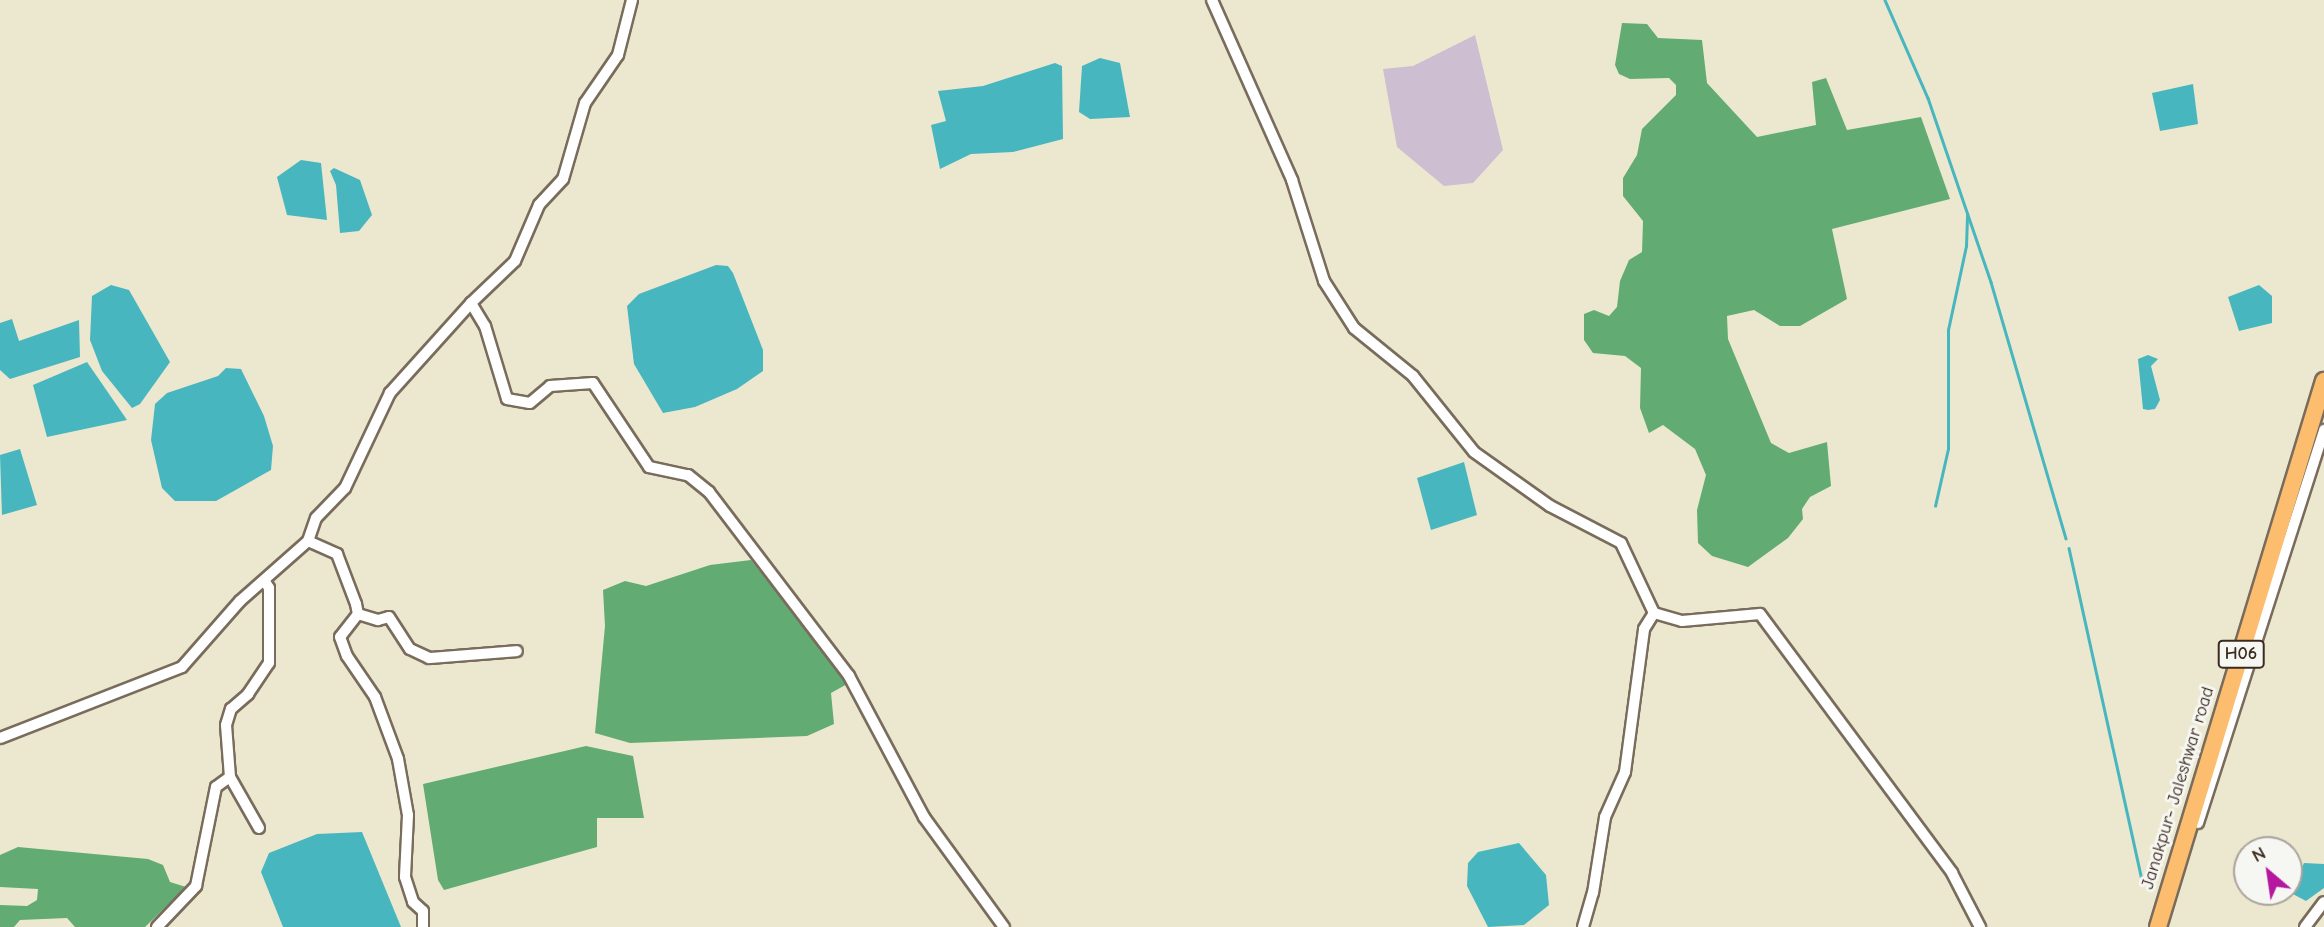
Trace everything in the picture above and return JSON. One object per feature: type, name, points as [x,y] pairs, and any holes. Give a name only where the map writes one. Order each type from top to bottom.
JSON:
[{"type":"highway","name":"Janakpur- Jaleshwar road","points":[[2158,927],[2324,381]]},
{"type":"street","points":[[0,738],[182,667],[264,580],[308,541],[316,518],[345,488],[390,393],[471,303],[515,261],[539,205],[563,179],[585,103],[618,55],[632,0]]},
{"type":"street","points":[[1212,0],[1257,93],[1292,180],[1324,281],[1340,310],[1354,328],[1413,376],[1474,452],[1550,506],[1621,543],[1654,614]]},
{"type":"street","points":[[471,303],[485,326],[507,399],[530,403],[550,386],[593,383],[649,467],[688,475],[735,520],[804,620],[849,676],[924,817],[1004,927]]},
{"type":"street","points":[[2164,927],[2324,430]]},
{"type":"street","points":[[308,541],[337,554],[358,614]]},
{"type":"street","points":[[259,828],[230,777],[226,725],[231,709],[248,694],[270,663],[269,588],[264,580]]},
{"type":"street","points":[[358,614],[378,620],[389,617],[410,649],[429,658],[517,651]]},
{"type":"street","points":[[358,614],[340,637],[347,656],[375,697],[398,759],[408,815],[405,877],[413,902],[423,911],[423,927]]},
{"type":"street","points":[[1583,927],[1593,893],[1605,817],[1625,772],[1644,629],[1654,614]]},
{"type":"street","points":[[1654,614],[1682,621],[1760,614],[1952,873],[1980,927]]},
{"type":"street","points":[[157,927],[197,886],[216,787],[230,777]]},
{"type":"street","points":[[2305,927],[2324,902]]},
{"type":"shaded area","points":[[1475,35],[1503,150],[1473,183],[1444,186],[1397,147],[1383,69],[1413,66]]},
{"type":"green space","points":[[1622,23],[1647,24],[1658,38],[1702,40],[1707,83],[1757,137],[1816,125],[1812,82],[1826,78],[1847,130],[1921,117],[1950,199],[1832,229],[1847,299],[1800,326],[1780,326],[1754,310],[1727,316],[1728,339],[1771,443],[1789,453],[1827,442],[1831,486],[1810,497],[1802,509],[1803,519],[1788,538],[1748,567],[1712,556],[1698,543],[1697,510],[1706,475],[1695,449],[1663,425],[1649,433],[1640,408],[1641,368],[1625,356],[1593,353],[1584,340],[1584,314],[1594,310],[1609,316],[1617,307],[1620,281],[1629,260],[1642,252],[1643,221],[1623,196],[1623,178],[1637,155],[1642,129],[1676,95],[1676,85],[1669,78],[1630,79],[1619,74],[1615,65]]},
{"type":"green space","points":[[751,560],[849,683],[831,693],[834,724],[807,736],[630,743],[595,733],[605,626],[603,590],[625,581],[646,586],[710,565]]},
{"type":"green space","points":[[586,746],[633,756],[644,818],[597,818],[597,847],[444,890],[438,880],[423,784]]},
{"type":"green space","points":[[18,847],[148,859],[163,865],[170,882],[186,887],[145,927],[75,927],[67,918],[20,920],[14,927],[0,927],[0,905],[27,906],[37,900],[38,889],[0,887],[0,855]]},
{"type":"water","points":[[1100,58],[1120,63],[1130,117],[1090,119],[1079,112],[1082,66]]},
{"type":"water","points":[[1055,63],[1062,66],[1063,139],[1013,152],[971,154],[940,169],[931,125],[946,121],[938,91],[983,86]]},
{"type":"water","points":[[2193,84],[2198,124],[2160,131],[2152,93]]},
{"type":"water","points":[[301,160],[321,163],[327,220],[287,215],[277,177]]},
{"type":"water","points":[[334,168],[360,180],[372,215],[359,231],[340,233],[336,185],[330,171]]},
{"type":"water","points":[[716,265],[728,266],[733,273],[763,350],[763,371],[737,389],[695,407],[663,413],[634,364],[627,306],[639,294]]},
{"type":"water","points":[[111,285],[129,290],[170,362],[140,404],[132,408],[102,371],[90,340],[92,296]]},
{"type":"water","points":[[2259,285],[2272,296],[2272,323],[2239,331],[2228,297]]},
{"type":"water","points":[[12,319],[19,341],[79,320],[80,357],[10,379],[0,370],[0,323]]},
{"type":"water","points":[[2148,355],[2158,359],[2151,366],[2160,400],[2155,409],[2148,410],[2143,409],[2138,359]]},
{"type":"water","points":[[87,362],[127,420],[47,437],[33,385]]},
{"type":"water","points":[[226,368],[241,369],[264,416],[273,446],[271,470],[216,501],[175,501],[162,488],[151,440],[155,404],[167,393],[218,376]]},
{"type":"water","points":[[20,449],[37,505],[2,515],[0,455]]},
{"type":"water","points":[[1464,462],[1477,515],[1431,530],[1417,478]]},
{"type":"water","points":[[362,832],[401,927],[283,927],[261,872],[269,853],[317,834]]},
{"type":"water","points":[[1519,843],[1546,875],[1549,905],[1524,925],[1488,927],[1467,886],[1468,863],[1478,852]]},
{"type":"water","points":[[2324,864],[2324,888],[2306,901],[2303,899],[2303,865]]},
{"type":"waterway","points":[[1885,0],[1928,98],[1991,282],[2066,538]]},
{"type":"waterway","points":[[1935,506],[1948,449],[1948,330],[1966,246],[1967,214]]},
{"type":"waterway","points":[[2069,548],[2142,881]]}]
